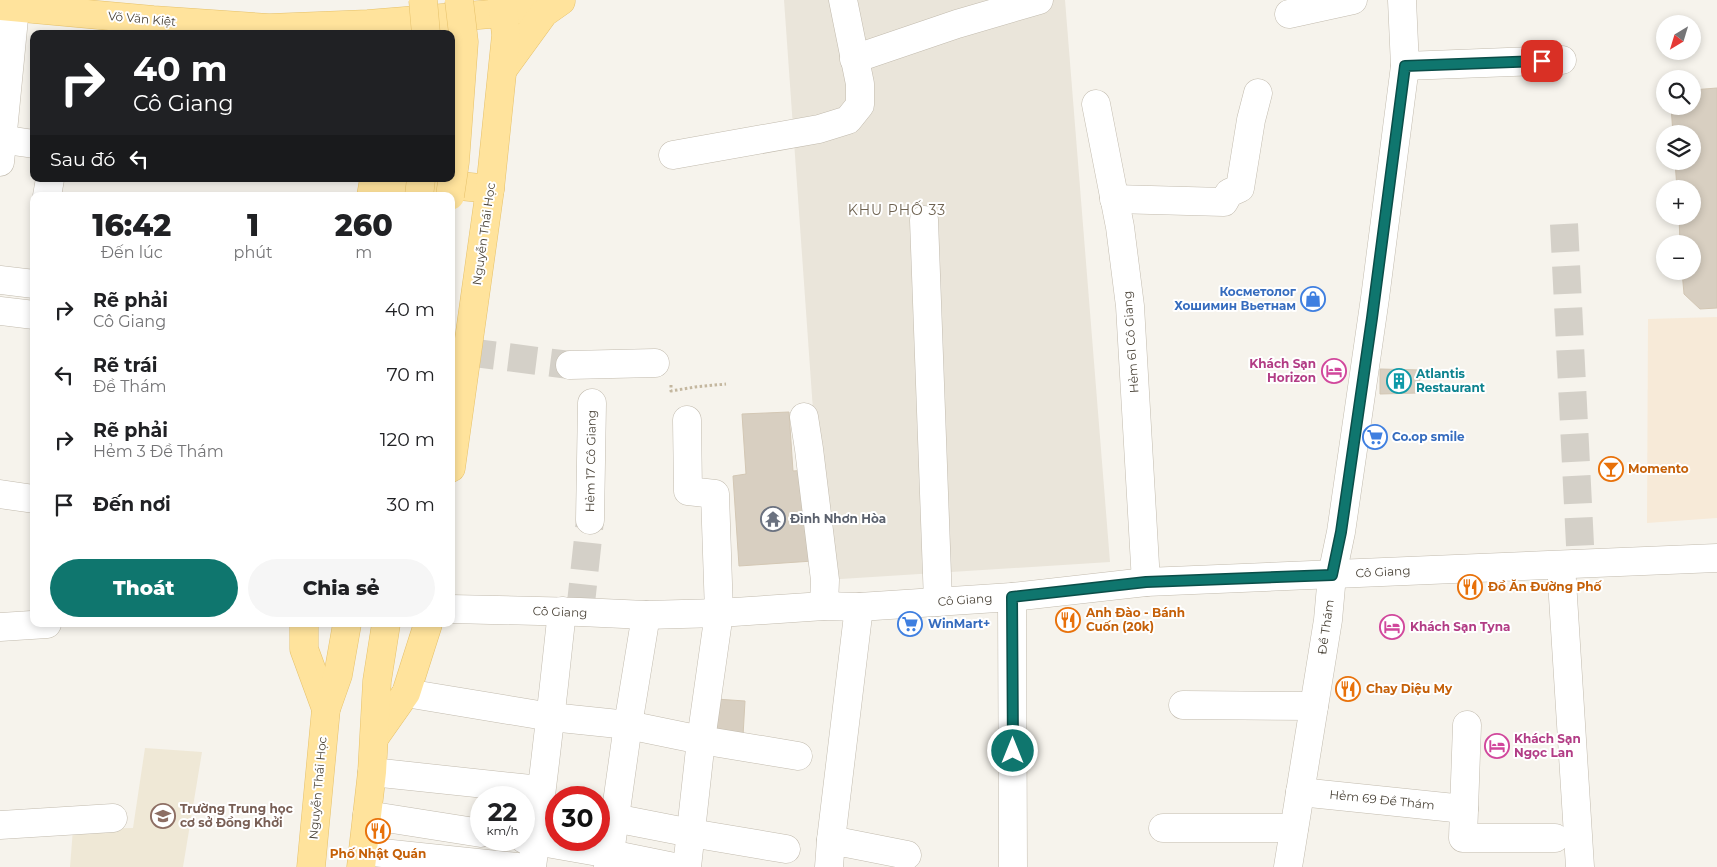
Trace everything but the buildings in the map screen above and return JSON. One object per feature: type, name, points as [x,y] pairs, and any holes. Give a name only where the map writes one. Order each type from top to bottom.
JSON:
[{"type":"main road","points":[[424,0],[426,30]]},
{"type":"main road","points":[[455,162],[464,42],[459,0]]},
{"type":"main road","name":"Võ Văn Kiệt","points":[[284,30],[367,19],[502,7],[553,0]]},
{"type":"main road","points":[[503,69],[544,12],[562,0]]},
{"type":"main road","name":"Võ Văn Kiệt","points":[[7,7],[265,30]]},
{"type":"main road","name":"Nguyễn Thái Học","points":[[455,439],[490,189],[506,35],[502,7]]},
{"type":"main road","points":[[420,182],[490,189]]},
{"type":"main road","name":"Nguyễn Thái Học","points":[[304,627],[304,649],[326,709]]},
{"type":"main road","name":"Nguyễn Thái Học","points":[[311,867],[326,709],[338,675],[346,627]]},
{"type":"main road","points":[[362,859],[375,737],[377,681],[386,627]]},
{"type":"main road","points":[[375,737],[406,693],[427,627]]},
{"type":"street","points":[[673,155],[819,130],[848,120],[860,105],[860,84],[843,0]]},
{"type":"street","points":[[854,59],[957,24],[1039,0]]},
{"type":"street","points":[[1289,14],[1353,0]]},
{"type":"street","name":"Ðề Thám","points":[[1288,867],[1328,620],[1332,575],[1341,532],[1371,327],[1405,66],[1402,0]]},
{"type":"street","points":[[7,7],[1,147],[30,144]]},
{"type":"street","points":[[1405,66],[1562,60]]},
{"type":"street","points":[[1114,199],[1224,202],[1229,193],[1240,188],[1251,120],[1258,93]]},
{"type":"street","name":"Hẻm 61 Cô Giang","points":[[1096,104],[1120,227],[1130,306],[1146,582]]},
{"type":"street","points":[[924,220],[938,602]]},
{"type":"street","points":[[0,280],[30,284]]},
{"type":"street","points":[[0,311],[30,315]]},
{"type":"street","points":[[570,365],[663,373]]},
{"type":"street","name":"Hẻm 17 Cô Giang","points":[[590,520],[592,403]]},
{"type":"street","points":[[804,417],[825,580],[824,606]]},
{"type":"street","points":[[687,867],[718,613],[715,494],[688,491],[688,420]]},
{"type":"street","points":[[0,494],[30,498]]},
{"type":"street","name":"Cô Giang","points":[[455,609],[562,611],[646,616],[824,606],[859,607],[1012,597],[1146,582],[1717,558]]},
{"type":"street","points":[[1561,565],[1580,867]]},
{"type":"street","points":[[1012,597],[1013,867]]},
{"type":"street","points":[[829,867],[859,607]]},
{"type":"street","points":[[546,786],[562,611]]},
{"type":"street","points":[[610,803],[628,725],[646,616]]},
{"type":"street","points":[[0,627],[30,625]]},
{"type":"street","points":[[406,693],[551,716],[628,725],[701,740],[798,756]]},
{"type":"street","points":[[1183,706],[1314,706]]},
{"type":"street","points":[[1467,725],[1463,838],[1555,838]]},
{"type":"street","points":[[372,772],[545,801],[535,833]]},
{"type":"street","name":"Hẻm 69 Đề Thám","points":[[1300,792],[1464,809]]},
{"type":"street","points":[[367,815],[470,831]]},
{"type":"street","points":[[610,817],[786,849]]},
{"type":"street","points":[[0,826],[113,818]]},
{"type":"street","points":[[1162,828],[1294,828]]},
{"type":"street","points":[[831,840],[907,855]]},
{"type":"street","points":[[535,850],[674,867]]},
{"type":"street","points":[[362,859],[517,867]]},
{"type":"path","points":[[663,373],[671,391],[726,384]]},
{"type":"shaded area","points":[[784,0],[1065,0],[1110,562],[825,580]]},
{"type":"shaded area","points":[[1717,317],[1717,518],[1647,523],[1648,319]]},
{"type":"shaded area","name":"Trường Trung học cơ sở Đồng Khởi","points":[[145,748],[202,752],[183,867],[70,867],[73,829],[133,828]]},
{"type":"tunnel","points":[[1564,224],[1581,565]]},
{"type":"tunnel","points":[[467,352],[570,365]]},
{"type":"tunnel","points":[[580,612],[590,520]]},
{"type":"place","name":"Косметолог Хошимин Вьетнам","points":[[1313,299]]},
{"type":"place","name":"Khách Sạn Horizon","points":[[1334,371]]},
{"type":"place","name":"Atlantis Restaurant","points":[[1399,381]]},
{"type":"place","name":"Co.op smile","points":[[1375,437]]},
{"type":"place","name":"Momento","points":[[1611,469]]},
{"type":"place","name":"Đình Nhơn Hòa","points":[[773,519]]},
{"type":"place","name":"Đồ Ăn Đường Phố","points":[[1470,587]]},
{"type":"place","name":"Anh Đào - Bánh Cuốn (20k)","points":[[1068,620]]},
{"type":"place","name":"WinMart+","points":[[910,624]]},
{"type":"place","name":"Khách Sạn Tyna","points":[[1392,627]]},
{"type":"place","name":"Chay Diệu My","points":[[1348,689]]},
{"type":"place","name":"Khách Sạn Ngọc Lan","points":[[1497,746]]},
{"type":"place","name":"Trường Trung học cơ sở Đồng Khởi","points":[[163,816]]},
{"type":"place","name":"Phố Nhật Quán","points":[[378,831]]},
{"type":"district","name":"KHU PHỐ 33","points":[[897,210]]},
{"type":"route","points":[[1013,751],[1012,597],[1146,582],[1332,575],[1341,532],[1372,318],[1405,66],[1542,61]]}]
